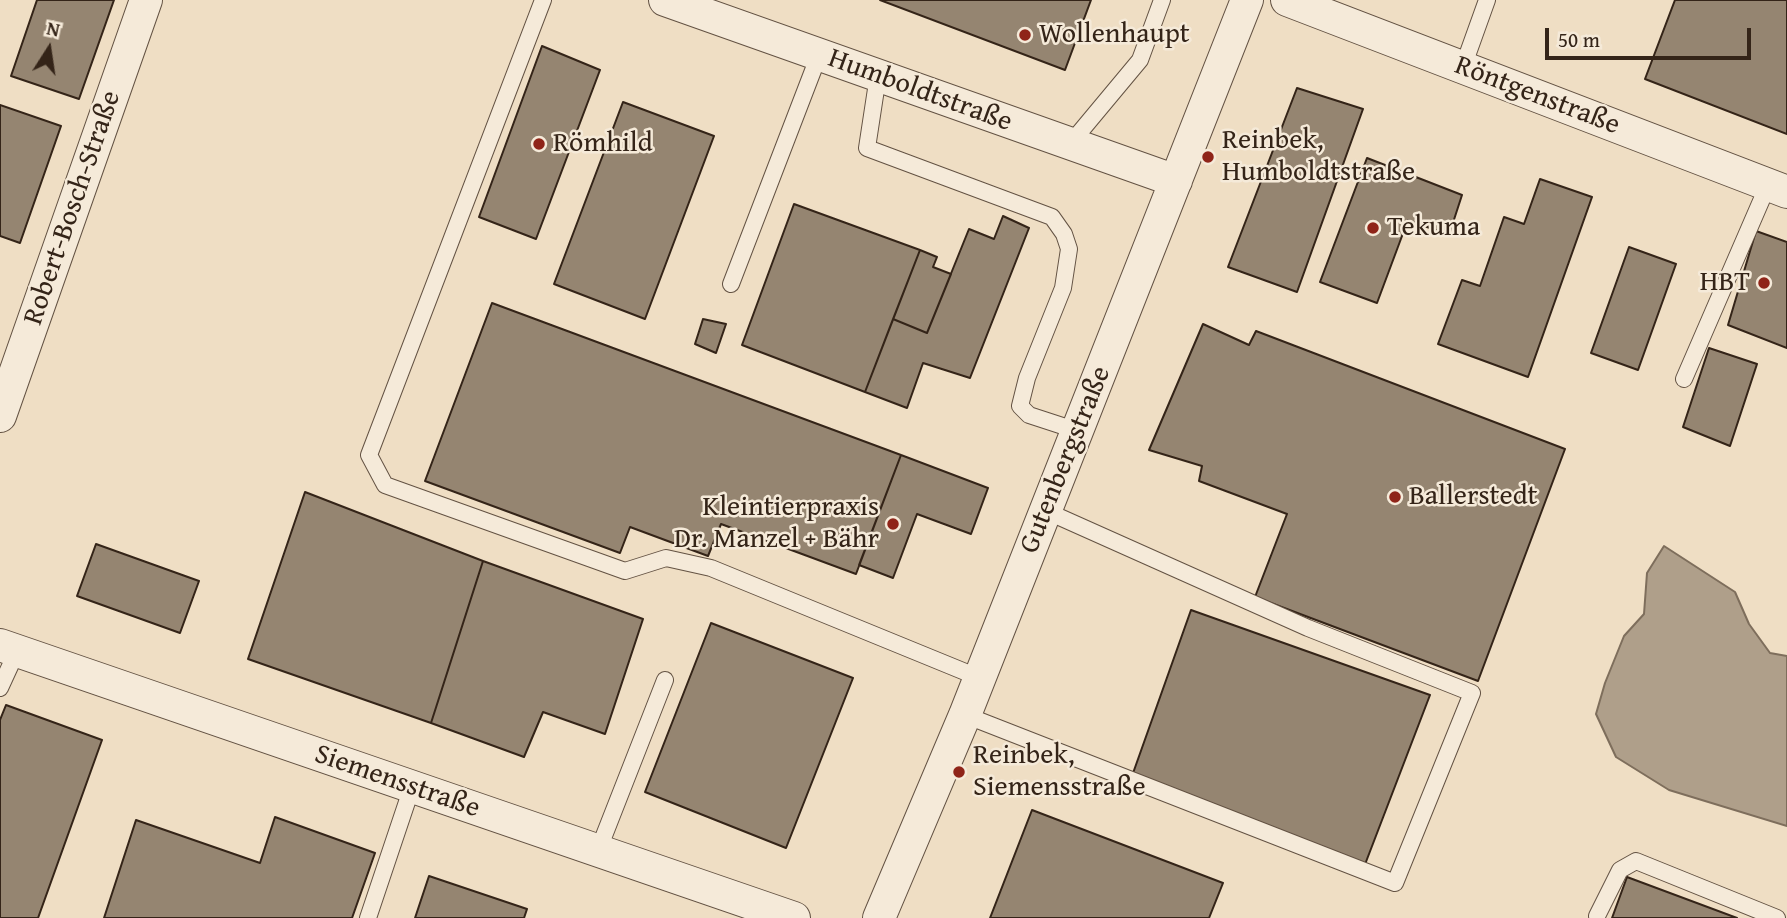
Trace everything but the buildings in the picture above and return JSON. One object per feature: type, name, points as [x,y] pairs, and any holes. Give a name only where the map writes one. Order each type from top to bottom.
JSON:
[{"type":"street","name":"Robert-Bosch-Straße","points":[[0,416],[146,0]]},
{"type":"street","name":"Humboldtstraße","points":[[665,0],[1176,181]]},
{"type":"street","name":"Gutenbergstraße","points":[[879,918],[980,678],[1247,0]]},
{"type":"street","name":"Röntgenstraße","points":[[1287,0],[1778,188]]},
{"type":"street","name":"Siemensstraße","points":[[9,648],[794,918]]},
{"type":"lane","points":[[543,0],[369,455],[385,485],[625,571],[666,558],[711,568],[980,678]]},
{"type":"lane","points":[[1070,144],[1140,60],[1162,0]]},
{"type":"lane","points":[[1463,67],[1487,0]]},
{"type":"lane","points":[[731,284],[819,55]]},
{"type":"lane","points":[[878,76],[867,148],[1052,217],[1064,233],[1069,249],[1063,288],[1027,378],[1020,406],[1029,415],[1078,431]]},
{"type":"lane","points":[[1684,379],[1778,188]]},
{"type":"lane","points":[[965,715],[1395,883],[1472,693],[1308,628],[1046,512]]},
{"type":"lane","points":[[0,688],[9,648]]},
{"type":"lane","points":[[598,851],[665,680]]},
{"type":"lane","points":[[368,918],[412,787]]},
{"type":"lane","points":[[1597,916],[1620,870],[1636,861],[1777,918]]},
{"type":"shaded area","points":[[1664,546],[1735,592],[1749,624],[1770,653],[1787,656],[1787,826],[1669,790],[1616,757],[1596,714],[1624,636],[1644,614],[1647,573]]},
{"type":"place","name":"Wollenhaupt","points":[[1025,35]]},
{"type":"place","name":"Römhild","points":[[539,144]]},
{"type":"place","name":"Reinbek, Humboldtstraße","points":[[1208,157]]},
{"type":"place","name":"Tekuma","points":[[1373,228]]},
{"type":"place","name":"HBT","points":[[1764,283]]},
{"type":"place","name":"Ballerstedt","points":[[1395,497]]},
{"type":"place","name":"Kleintierpraxis Dr. Manzel + Bähr","points":[[893,524]]},
{"type":"place","name":"Reinbek, Siemensstraße","points":[[959,772]]}]
